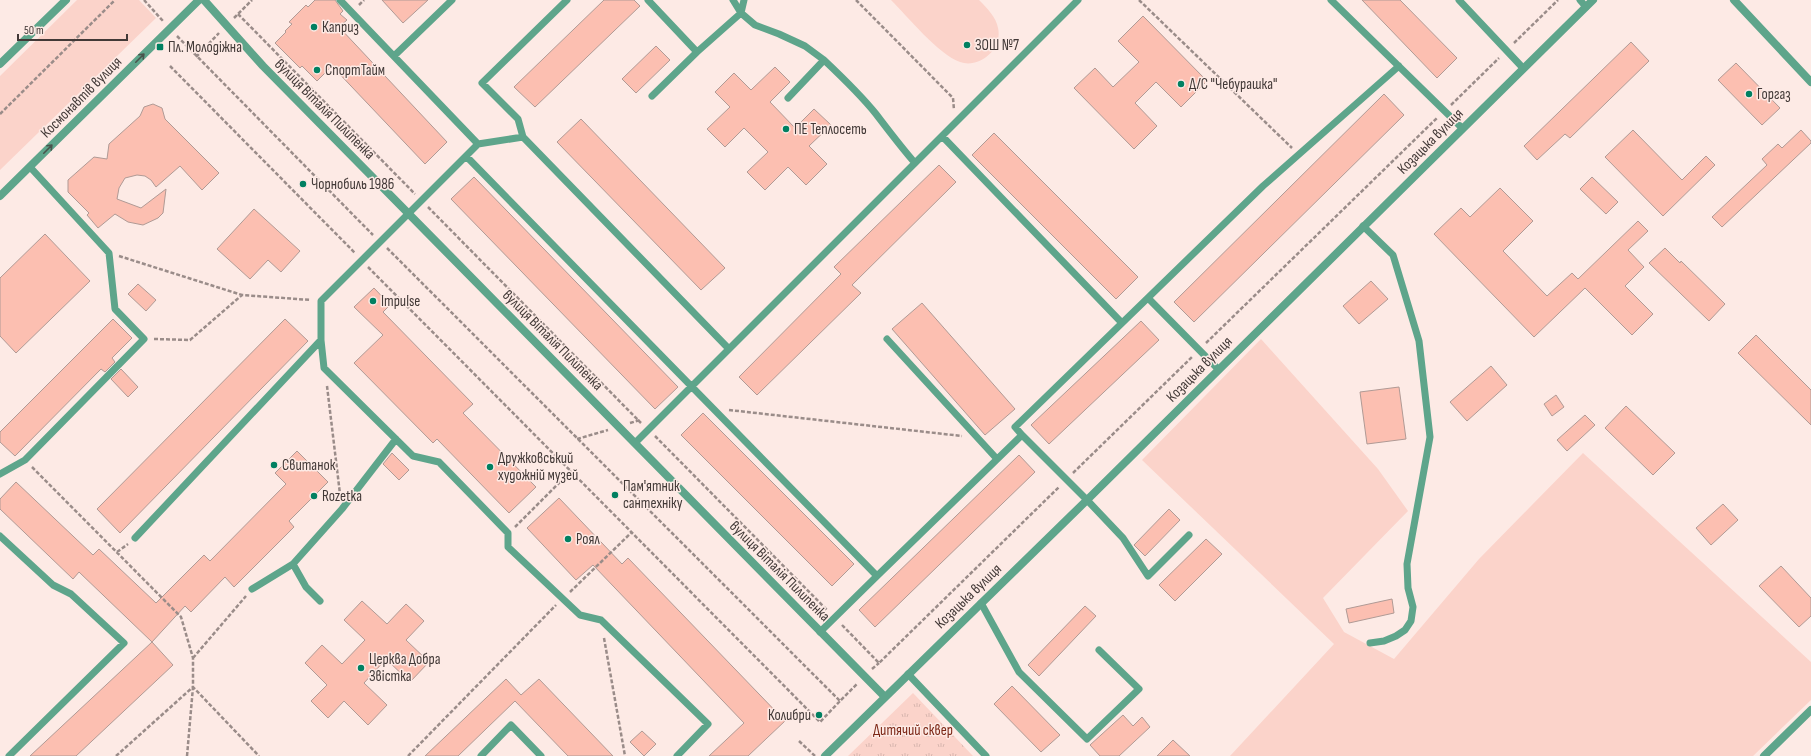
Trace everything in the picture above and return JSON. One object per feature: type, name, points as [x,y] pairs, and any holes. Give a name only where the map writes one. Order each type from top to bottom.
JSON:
[{"type":"street","points":[[0,64],[66,0]]},
{"type":"street","name":"Космонавтів вулиця","points":[[0,196],[199,0]]},
{"type":"street","name":"вулиця Віталія Пилипенка","points":[[204,0],[263,66],[885,697]]},
{"type":"street","name":"Козацька вулиця","points":[[825,756],[1087,500],[1592,0]]},
{"type":"street","points":[[1734,0],[1811,82]]},
{"type":"street","points":[[1764,756],[1811,710]]},
{"type":"lane","points":[[340,0],[478,144]]},
{"type":"lane","points":[[394,56],[452,0]]},
{"type":"lane","points":[[567,0],[482,83],[518,119],[523,137],[729,349]]},
{"type":"lane","points":[[648,0],[697,52]]},
{"type":"lane","points":[[733,0],[741,13],[755,25],[805,46],[824,60],[847,81],[915,163]]},
{"type":"lane","points":[[652,96],[697,52],[741,13],[744,0]]},
{"type":"lane","points":[[635,443],[1078,0]]},
{"type":"lane","points":[[1331,0],[1462,128]]},
{"type":"lane","points":[[1458,0],[1523,68]]},
{"type":"lane","points":[[1580,0],[1586,7]]},
{"type":"lane","points":[[788,98],[824,60]]},
{"type":"lane","points":[[1189,535],[1148,576],[1123,538],[1015,427],[1263,186],[1399,66]]},
{"type":"lane","points":[[942,136],[1122,323]]},
{"type":"lane","points":[[523,137],[478,144],[409,215],[321,301],[321,340],[324,368],[413,456],[439,462],[508,533],[508,547],[580,615],[601,620],[708,724],[677,756]]},
{"type":"lane","points":[[466,156],[877,576]]},
{"type":"lane","points":[[0,474],[25,460],[144,339],[115,309],[109,253],[30,167]]},
{"type":"lane","points":[[1363,226],[1393,255],[1419,341],[1430,437],[1407,564],[1408,588],[1412,607],[1411,621],[1405,630],[1396,636],[1384,641],[1370,643]]},
{"type":"lane","points":[[1148,298],[1218,369]]},
{"type":"lane","points":[[887,339],[997,459]]},
{"type":"lane","points":[[135,538],[321,340]]},
{"type":"lane","points":[[820,632],[1022,435]]},
{"type":"lane","points":[[252,589],[293,564],[342,509],[396,439]]},
{"type":"lane","points":[[0,536],[53,585],[71,594],[124,643],[9,756]]},
{"type":"lane","points":[[293,564],[306,587],[320,601]]},
{"type":"lane","points":[[981,603],[1019,672],[1088,739],[1139,689],[1099,650]]},
{"type":"lane","points":[[908,674],[986,756]]},
{"type":"lane","points":[[481,756],[511,725],[541,756]]},
{"type":"path","points":[[0,114],[115,0]]},
{"type":"path","points":[[856,0],[953,98],[955,122]]},
{"type":"path","points":[[1139,0],[1299,155]]},
{"type":"path","points":[[193,54],[840,701]]},
{"type":"path","points":[[170,66],[820,722],[879,663]]},
{"type":"path","points":[[109,253],[242,295],[321,301]]},
{"type":"path","points":[[144,339],[190,340],[242,295]]},
{"type":"path","points":[[324,368],[342,509]]},
{"type":"path","points":[[711,408],[977,438]]},
{"type":"path","points":[[577,439],[646,418]]},
{"type":"path","points":[[25,460],[181,617],[193,658],[193,686],[187,756]]},
{"type":"path","points":[[508,533],[571,471]]},
{"type":"path","points":[[408,756],[563,598],[632,532]]},
{"type":"path","points":[[193,658],[252,589]]},
{"type":"path","points":[[601,620],[625,756]]},
{"type":"path","points":[[116,756],[193,686]]},
{"type":"path","points":[[193,686],[259,756]]},
{"type":"path","points":[[800,742],[815,756]]},
{"type":"green space","points":[[77,0],[139,0],[156,18],[0,170],[0,76]]},
{"type":"green space","points":[[891,0],[979,0],[991,13],[997,24],[999,36],[997,43],[988,56],[982,60],[975,63],[960,62],[933,44]]},
{"type":"green space","points":[[1261,339],[1378,469],[1408,511],[1323,598],[1344,632],[1394,659],[1479,559],[1583,453],[1811,662],[1811,700],[1753,756],[1230,756],[1334,644],[1142,460]]},
{"type":"green space","name":"Дитячий сквер","points":[[913,693],[973,756],[848,756]]},
{"type":"building","points":[[315,0],[335,0],[343,11],[340,14],[347,20],[339,27],[447,142],[425,164],[332,66],[317,81],[302,66],[300,68],[275,43],[292,24],[289,22],[306,5],[308,7]]},
{"type":"building","points":[[382,0],[428,0],[403,23]]},
{"type":"building","points":[[604,0],[634,0],[640,6],[535,107],[514,87]]},
{"type":"building","points":[[1362,0],[1400,0],[1457,58],[1437,78]]},
{"type":"building","name":"Д/С \"Чебурашка\"","points":[[1143,16],[1207,81],[1181,107],[1156,82],[1135,103],[1157,126],[1134,149],[1074,88],[1095,68],[1113,87],[1139,62],[1118,41]]},
{"type":"building","points":[[1631,42],[1649,61],[1570,138],[1565,134],[1537,160],[1524,146]]},
{"type":"building","points":[[656,46],[670,60],[636,93],[622,79]]},
{"type":"building","name":"Горгаз","points":[[1736,63],[1780,108],[1762,125],[1718,80]]},
{"type":"building","name":"ПЕ Теплосеть","points":[[775,67],[790,82],[770,102],[795,128],[814,109],[831,125],[809,146],[827,164],[806,185],[788,167],[765,190],[747,172],[768,152],[744,128],[725,147],[707,129],[730,107],[715,92],[734,73],[751,90]]},
{"type":"building","points":[[1384,94],[1404,115],[1194,322],[1174,302]]},
{"type":"building","points":[[153,104],[162,108],[165,119],[219,173],[202,190],[180,166],[156,187],[151,180],[145,176],[137,175],[125,178],[119,188],[117,199],[141,208],[166,189],[163,213],[158,218],[143,225],[128,222],[115,214],[98,228],[87,215],[89,213],[68,192],[68,180],[94,157],[107,159],[109,144],[140,116],[144,107]]},
{"type":"building","points":[[581,119],[725,268],[701,290],[557,142]]},
{"type":"building","points":[[1633,130],[1682,180],[1706,156],[1715,165],[1663,216],[1605,157]]},
{"type":"building","points":[[1801,130],[1811,141],[1811,143],[1722,227],[1712,217],[1767,165],[1762,159],[1778,144],[1782,148]]},
{"type":"building","points":[[994,133],[1138,277],[1116,299],[972,155]]},
{"type":"building","points":[[939,165],[956,182],[852,285],[861,293],[757,395],[739,377],[841,274],[834,267]]},
{"type":"building","points":[[474,177],[678,387],[655,409],[451,199]]},
{"type":"building","points":[[1592,177],[1618,202],[1606,214],[1580,189]]},
{"type":"building","points":[[1500,188],[1533,221],[1503,251],[1547,296],[1572,273],[1578,279],[1638,221],[1648,231],[1628,250],[1644,267],[1625,286],[1653,314],[1632,335],[1585,288],[1534,337],[1434,234],[1461,208],[1470,217]]},
{"type":"building","points":[[254,209],[300,251],[281,272],[268,260],[250,279],[217,249]]},
{"type":"building","points":[[45,234],[90,281],[16,353],[0,336],[0,278]]},
{"type":"building","points":[[1665,248],[1680,263],[1681,261],[1725,304],[1709,321],[1649,263]]},
{"type":"building","points":[[1371,281],[1388,299],[1359,324],[1343,306]]},
{"type":"building","points":[[138,284],[156,300],[146,311],[128,294]]},
{"type":"building","points":[[374,288],[390,305],[383,312],[473,404],[463,413],[536,487],[509,513],[437,439],[433,443],[354,363],[383,335],[354,307]]},
{"type":"building","points":[[922,303],[1015,409],[985,435],[892,329]]},
{"type":"building","points":[[113,319],[132,338],[112,358],[115,362],[105,372],[101,369],[15,456],[0,442],[0,432]]},
{"type":"building","points":[[285,319],[308,341],[120,533],[97,509]]},
{"type":"building","points":[[1141,321],[1159,340],[1049,444],[1031,425]]},
{"type":"building","points":[[1756,335],[1811,390],[1811,425],[1738,353]]},
{"type":"building","points":[[1491,366],[1507,385],[1467,421],[1450,402]]},
{"type":"building","points":[[121,369],[138,387],[128,397],[111,379]]},
{"type":"building","points":[[1399,387],[1406,439],[1367,444],[1360,392]]},
{"type":"building","points":[[1556,395],[1564,407],[1552,416],[1544,404]]},
{"type":"building","points":[[1626,406],[1675,453],[1653,475],[1605,428]]},
{"type":"building","points":[[703,413],[854,564],[832,586],[681,435]]},
{"type":"building","points":[[1585,415],[1595,425],[1567,451],[1557,440]]},
{"type":"building","points":[[297,451],[328,482],[289,521],[294,527],[234,587],[225,577],[191,612],[185,606],[152,642],[79,572],[73,579],[0,509],[0,499],[16,482],[93,555],[99,549],[156,603],[204,555],[210,561],[286,484],[275,473]]},
{"type":"building","points":[[392,453],[409,470],[399,480],[383,464]]},
{"type":"building","points":[[1019,455],[1035,472],[875,627],[859,610]]},
{"type":"building","points":[[559,498],[622,564],[628,558],[785,721],[748,756],[709,756],[744,723],[593,565],[576,580],[527,528]]},
{"type":"building","points":[[1723,504],[1738,520],[1711,545],[1696,528]]},
{"type":"building","points":[[1169,509],[1180,520],[1145,556],[1134,545]]},
{"type":"building","points":[[1206,539],[1222,554],[1175,601],[1159,585]]},
{"type":"building","points":[[1781,566],[1811,598],[1811,616],[1799,627],[1759,586]]},
{"type":"building","points":[[1392,599],[1394,613],[1349,623],[1346,609]]},
{"type":"building","points":[[362,601],[387,624],[406,604],[424,621],[406,640],[429,662],[410,682],[386,659],[364,683],[387,705],[368,725],[344,701],[328,718],[311,701],[327,685],[305,663],[322,645],[342,664],[365,640],[344,620]]},
{"type":"building","points":[[1085,606],[1096,616],[1039,676],[1028,665]]},
{"type":"building","points":[[152,642],[173,665],[76,756],[30,756]]},
{"type":"building","points":[[506,679],[521,695],[539,679],[613,756],[568,756],[515,701],[458,756],[425,756]]},
{"type":"building","points":[[1012,686],[1060,735],[1041,752],[994,704]]},
{"type":"building","points":[[1123,715],[1133,726],[1142,717],[1150,727],[1119,756],[1100,756],[1090,745]]},
{"type":"building","points":[[642,731],[656,744],[644,756],[630,742]]},
{"type":"building","points":[[1173,740],[1190,756],[1157,756]]},
{"type":"place","name":"Каприз","points":[[314,27]]},
{"type":"place","name":"ЗОШ №7","points":[[967,45]]},
{"type":"place","name":"Пл. Молодіжна","points":[[160,47]]},
{"type":"place","name":"СпортТайм","points":[[317,70]]},
{"type":"place","name":"Д/С \"Чебурашка\"","points":[[1181,84]]},
{"type":"place","name":"Горгаз","points":[[1749,94]]},
{"type":"place","name":"ПЕ Теплосеть","points":[[786,129]]},
{"type":"place","name":"Чорнобиль 1986","points":[[303,184]]},
{"type":"place","name":"Impulse","points":[[373,301]]},
{"type":"place","name":"Свитанок","points":[[274,465]]},
{"type":"place","name":"Дружковський художній музей","points":[[490,467]]},
{"type":"place","name":"Пам'ятник сантехніку","points":[[615,495]]},
{"type":"place","name":"Rozetka","points":[[314,496]]},
{"type":"place","name":"Роял","points":[[568,539]]},
{"type":"place","name":"Церква Добра Звістка","points":[[361,668]]},
{"type":"place","name":"Колибри","points":[[819,715]]}]
